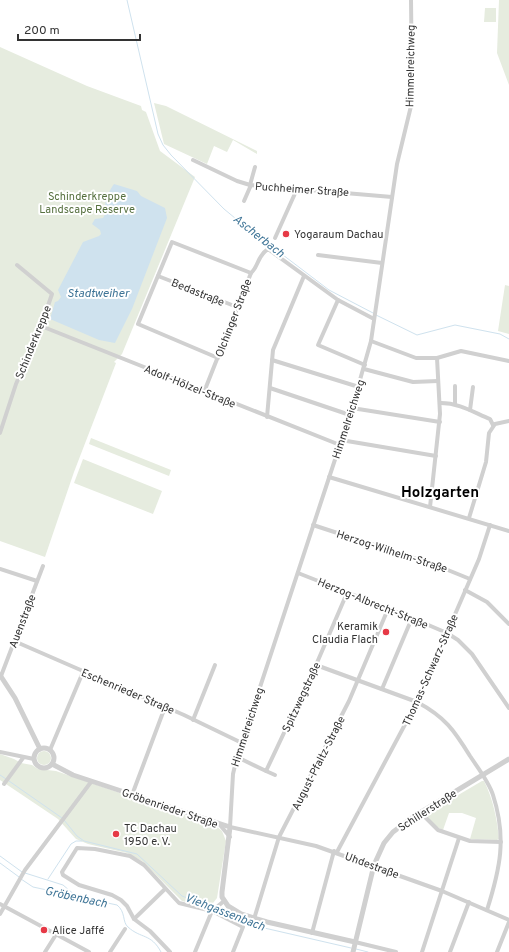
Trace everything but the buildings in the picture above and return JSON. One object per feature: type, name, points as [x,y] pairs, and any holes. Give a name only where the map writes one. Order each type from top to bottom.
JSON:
[{"type":"street","name":"Himmelreichweg","points":[[230,827],[233,774],[237,757],[341,443],[359,387],[371,341],[396,164],[411,106],[411,0]]},
{"type":"street","name":"Puchheimer Straße","points":[[193,160],[237,181],[251,185],[338,191],[392,197]]},
{"type":"street","points":[[244,202],[251,185],[255,167]]},
{"type":"street","points":[[275,238],[297,189]]},
{"type":"street","points":[[218,358],[138,324],[172,242],[250,273]]},
{"type":"street","name":"Olchinger Straße","points":[[204,392],[250,273],[254,270],[260,254],[268,249],[304,276]]},
{"type":"street","points":[[318,255],[382,263]]},
{"type":"street","name":"Schinderkreppe","points":[[0,433],[16,384],[41,326],[52,294],[17,265]]},
{"type":"street","name":"Bedastraße","points":[[158,276],[237,307]]},
{"type":"street","points":[[267,417],[273,350],[304,276],[338,300],[374,318]]},
{"type":"street","points":[[338,300],[318,345],[320,347],[364,367],[413,382],[438,381]]},
{"type":"street","name":"Adolf-Hölzel-Straße","points":[[41,326],[267,417],[341,443],[436,456]]},
{"type":"street","points":[[371,341],[416,358],[437,358],[461,351],[509,361]]},
{"type":"street","points":[[430,507],[441,403],[437,358]]},
{"type":"street","points":[[272,360],[359,387]]},
{"type":"street","points":[[455,386],[455,404]]},
{"type":"street","points":[[470,410],[473,387]]},
{"type":"street","points":[[270,388],[350,415]]},
{"type":"street","points":[[441,403],[455,404],[470,410],[490,419],[492,425],[489,433],[486,462],[469,518]]},
{"type":"street","points":[[352,408],[440,422]]},
{"type":"street","points":[[492,425],[509,421]]},
{"type":"street","points":[[329,477],[509,531]]},
{"type":"street","name":"Herzog-Wilhelm-Straße","points":[[313,525],[416,558],[470,579]]},
{"type":"street","name":"Thomas-Schwarz-Straße","points":[[312,933],[335,852],[417,702],[470,579],[490,525]]},
{"type":"street","name":"Auenstraße","points":[[0,675],[43,566]]},
{"type":"street","points":[[0,569],[37,581]]},
{"type":"street","name":"Herzog-Albrecht-Straße","points":[[298,573],[447,633],[471,652],[509,708]]},
{"type":"street","points":[[465,590],[487,602],[509,624]]},
{"type":"street","name":"Spitzwegstraße","points":[[266,771],[348,593]]},
{"type":"street","name":"August-Pfaltz-Straße","points":[[254,919],[279,837],[359,680],[388,609]]},
{"type":"street","points":[[382,689],[412,618]]},
{"type":"street","name":"Eschenrieder Straße","points":[[14,641],[165,707],[242,743]]},
{"type":"street","points":[[193,720],[215,665]]},
{"type":"street","points":[[316,665],[417,702],[431,710],[454,729],[493,794],[499,821],[501,842],[498,875],[487,910]]},
{"type":"street","points":[[50,750],[84,672]]},
{"type":"street","points":[[0,675],[15,698],[40,749]]},
{"type":"street","points":[[132,795],[165,707]]},
{"type":"street","points":[[0,752],[23,758],[34,759],[35,754],[40,749],[45,748],[50,750],[54,756],[52,764]]},
{"type":"street","points":[[237,757],[275,775]]},
{"type":"street","points":[[4,784],[23,758]]},
{"type":"street","name":"Gröbenrieder Straße","points":[[34,759],[36,764],[41,768],[48,767],[52,764],[91,782],[230,827],[230,838],[222,892],[224,901]]},
{"type":"street","name":"Schillerstraße","points":[[354,948],[374,865],[383,844],[393,832],[420,812],[509,759]]},
{"type":"street","points":[[0,914],[25,870],[91,782]]},
{"type":"street","points":[[420,812],[438,830],[459,838],[470,841],[501,842]]},
{"type":"street","points":[[220,825],[230,838]]},
{"type":"street","name":"Uhdestraße","points":[[230,827],[298,840],[374,865],[469,902],[509,921]]},
{"type":"street","points":[[422,952],[459,838]]},
{"type":"street","points":[[170,952],[150,931],[134,919],[127,906],[121,900],[112,895],[79,885],[63,875],[62,872],[77,848],[80,847],[130,856],[144,865],[179,903],[214,909],[243,927],[233,952]]},
{"type":"street","points":[[134,919],[165,889]]},
{"type":"street","points":[[195,952],[214,909],[224,901],[236,912],[254,919],[312,933],[354,948],[396,952]]},
{"type":"street","points":[[450,952],[469,902]]},
{"type":"street","points":[[0,904],[57,933],[89,952]]},
{"type":"street","points":[[497,952],[509,921]]},
{"type":"street","points":[[110,952],[125,929]]},
{"type":"street","points":[[45,952],[57,933]]},
{"type":"green space","points":[[499,0],[509,0],[509,85],[497,53]]},
{"type":"green space","points":[[485,8],[496,8],[496,22],[484,22]]},
{"type":"green space","name":"Schinderkreppe Landscape Reserve","points":[[0,47],[87,86],[141,106],[142,110],[146,112],[160,151],[195,177],[122,354],[114,362],[116,363],[74,472],[45,557],[0,541]]},
{"type":"green space","points":[[154,103],[166,106],[257,151],[257,154],[233,140],[227,152],[214,146],[207,164],[164,144]]},
{"type":"green space","points":[[505,285],[509,286],[509,334],[498,331]]},
{"type":"green space","points":[[91,438],[171,470],[169,476],[89,444]]},
{"type":"green space","points":[[83,459],[162,491],[153,514],[74,483]]},
{"type":"green space","points":[[44,751],[49,753],[51,758],[49,763],[44,765],[39,763],[37,758],[39,753]]},
{"type":"green space","points":[[0,754],[21,763],[32,765],[38,769],[56,771],[216,826],[222,831],[226,841],[217,898],[209,908],[182,901],[142,861],[127,853],[88,844],[76,839],[58,819],[0,780]]},
{"type":"green space","points":[[484,781],[492,802],[496,816],[499,839],[470,839],[476,818],[462,813],[449,813],[443,830],[437,827],[426,816],[426,814]]},
{"type":"water","name":"Stadtweiher","points":[[114,184],[137,191],[141,196],[165,208],[167,218],[132,309],[115,343],[99,340],[50,319],[55,302],[61,297],[58,290],[83,242],[101,234],[100,230],[92,224],[95,219],[104,217],[105,203]]},
{"type":"waterway","name":"Ascherbach","points":[[127,0],[158,134],[163,145],[224,209],[241,223],[329,290],[373,313]]},
{"type":"waterway","name":"Ascherbach","points":[[376,315],[417,335],[455,325],[500,334],[509,339]]},
{"type":"waterway","name":"Viehgassenbach","points":[[0,775],[6,779]]},
{"type":"waterway","name":"Viehgassenbach","points":[[9,781],[62,818]]},
{"type":"waterway","name":"Viehgassenbach","points":[[64,820],[77,836],[84,841],[137,854],[182,896],[214,908]]},
{"type":"waterway","points":[[48,879],[71,844],[76,841],[82,841]]},
{"type":"waterway","points":[[0,856],[22,872]]},
{"type":"waterway","name":"Gröbenbach","points":[[0,863],[19,877]]},
{"type":"waterway","points":[[25,873],[63,885],[76,896]]},
{"type":"waterway","name":"Gröbenbach","points":[[21,879],[33,887],[117,905],[122,911],[126,925],[133,931],[150,939],[161,952]]},
{"type":"waterway","name":"Viehgassenbach","points":[[216,909],[239,921],[351,948]]},
{"type":"waterway","name":"Viehgassenbach","points":[[356,949],[368,952]]},
{"type":"place","name":"Yogaraum Dachau","points":[[286,234]]},
{"type":"place","name":"Keramik Claudia Flach","points":[[386,632]]},
{"type":"place","name":"TC Dachau 1950 e. V.","points":[[116,834]]},
{"type":"place","name":"Alice Jaffé","points":[[44,930]]},
{"type":"district","name":"Holzgarten","points":[[440,492]]}]
